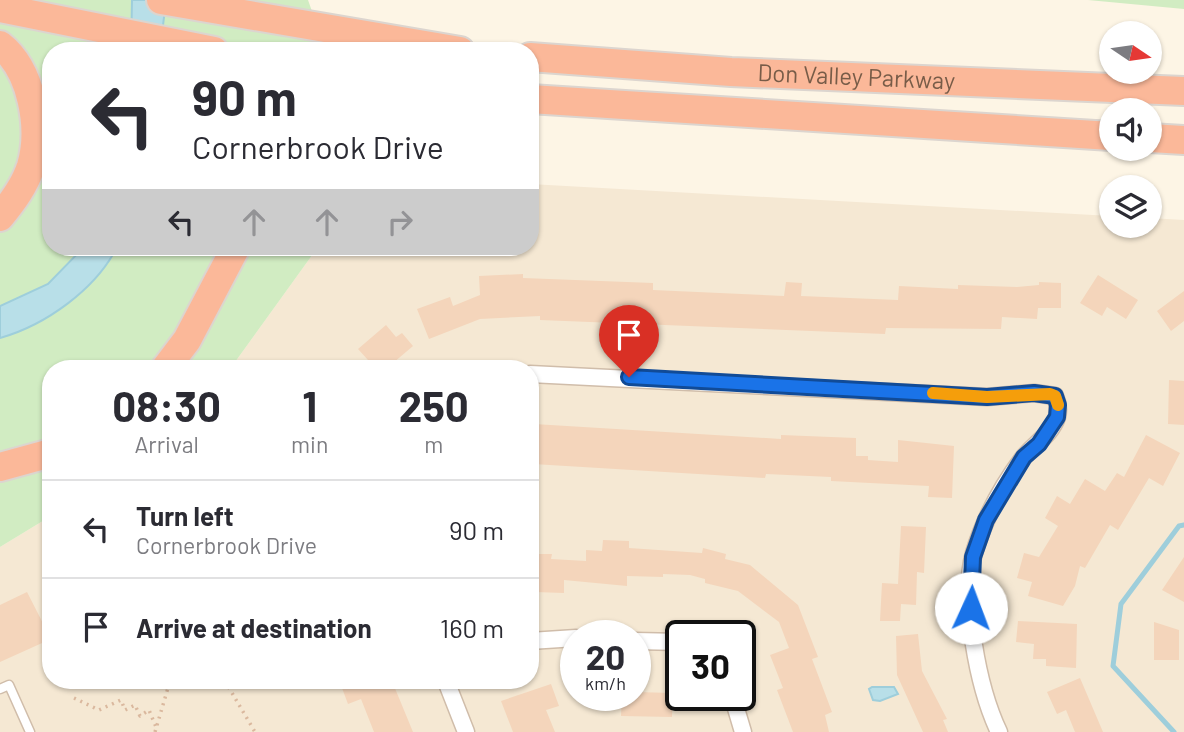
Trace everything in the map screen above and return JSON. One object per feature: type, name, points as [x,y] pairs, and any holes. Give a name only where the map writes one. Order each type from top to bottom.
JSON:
[{"type":"highway","points":[[161,0],[404,42]]},
{"type":"highway","points":[[0,8],[166,42]]},
{"type":"highway","points":[[0,45],[15,62],[29,90],[34,127],[34,150],[26,179],[0,216]]},
{"type":"highway","name":"Don Valley Parkway","points":[[539,58],[731,72],[1184,91]]},
{"type":"highway","name":"Don Valley Parkway","points":[[539,100],[1099,135]]},
{"type":"highway","points":[[1162,139],[1184,140]]},
{"type":"highway","points":[[172,360],[187,340],[231,256]]},
{"type":"highway","points":[[0,467],[42,455]]},
{"type":"street","points":[[539,374],[987,397],[1034,393],[1055,396],[1058,405],[1050,430],[1024,457],[999,496],[973,557],[970,628],[991,716],[999,732]]},
{"type":"street","points":[[539,640],[560,639]]},
{"type":"street","points":[[449,689],[466,732]]},
{"type":"street","points":[[737,711],[743,732]]},
{"type":"lane","points":[[0,689],[9,685],[30,732]]},
{"type":"path","points":[[155,729],[168,689]]},
{"type":"path","points":[[230,689],[255,732]]},
{"type":"path","points":[[74,698],[99,710],[121,701],[125,710],[135,705],[140,716],[149,710],[155,729]]},
{"type":"shaded area","points":[[539,184],[1099,215],[1099,238],[1162,238],[1162,219],[1184,220],[1184,732],[0,732],[0,547],[42,521],[42,689],[539,689],[539,360],[236,360],[312,256],[539,256]]},
{"type":"green space","points":[[0,0],[308,0],[323,42],[42,42],[42,256],[312,256],[236,360],[42,360],[42,521],[0,547]]},
{"type":"green space","points":[[1088,0],[1184,0],[1184,9]]},
{"type":"water","points":[[132,0],[166,0],[161,42],[131,42]]},
{"type":"water","points":[[75,256],[112,256],[83,291],[52,315],[0,338],[0,306],[48,284]]},
{"type":"water","points":[[894,687],[898,694],[880,701],[873,700],[869,689]]},
{"type":"building","points":[[523,274],[523,278],[653,283],[653,290],[784,296],[786,282],[802,283],[801,296],[898,300],[899,286],[958,289],[958,285],[1017,287],[1039,285],[1039,282],[1061,283],[1061,308],[1038,308],[1037,319],[1002,317],[1001,329],[886,328],[885,334],[540,320],[540,316],[480,319],[429,339],[417,309],[450,297],[453,306],[480,295],[479,276]]},
{"type":"building","points":[[1098,275],[1138,300],[1126,319],[1107,307],[1102,316],[1080,303]]},
{"type":"building","points":[[1184,291],[1184,321],[1171,331],[1157,311]]},
{"type":"building","points":[[386,325],[396,337],[402,333],[413,346],[397,360],[368,360],[358,349]]},
{"type":"building","points":[[1169,380],[1184,381],[1184,425],[1168,424]]},
{"type":"building","points":[[539,424],[781,439],[781,435],[856,438],[856,456],[868,456],[868,460],[898,462],[898,440],[954,446],[952,498],[928,497],[929,486],[831,481],[831,477],[766,474],[765,478],[539,464]]},
{"type":"building","points":[[1146,435],[1180,453],[1163,486],[1149,478],[1118,530],[1110,525],[1085,568],[1080,566],[1075,586],[1063,606],[1028,596],[1032,582],[1017,578],[1024,553],[1039,557],[1058,526],[1045,518],[1057,496],[1070,504],[1085,479],[1105,491],[1117,473],[1124,477]]},
{"type":"building","points":[[901,526],[926,527],[924,573],[917,572],[916,605],[901,604],[900,621],[880,621],[882,583],[898,584]]},
{"type":"building","points":[[603,540],[629,541],[629,548],[702,553],[703,548],[726,554],[725,559],[750,565],[798,605],[818,657],[812,659],[832,712],[825,715],[829,732],[793,732],[777,690],[783,688],[770,655],[789,648],[779,622],[738,591],[705,583],[705,579],[690,575],[663,574],[663,577],[627,576],[627,586],[564,580],[564,593],[539,592],[539,554],[552,554],[551,559],[586,561],[586,550],[602,551]]},
{"type":"building","points":[[1184,557],[1184,602],[1162,590]]},
{"type":"building","points":[[27,592],[42,621],[42,643],[0,662],[0,605]]},
{"type":"building","points":[[1018,621],[1077,624],[1076,668],[1046,666],[1046,659],[1033,659],[1034,644],[1016,642]]},
{"type":"building","points":[[1154,622],[1179,630],[1179,660],[1154,660]]},
{"type":"building","points":[[918,634],[922,671],[947,719],[943,720],[948,732],[923,732],[897,675],[896,636]]},
{"type":"building","points":[[1080,678],[1103,732],[1075,732],[1066,710],[1057,714],[1047,692]]},
{"type":"building","points":[[551,684],[559,706],[546,710],[555,732],[513,732],[501,701]]},
{"type":"building","points":[[342,689],[395,689],[413,732],[374,732],[361,699],[348,704]]},
{"type":"building","points":[[651,692],[665,693],[665,711],[672,711],[672,717],[621,716],[621,711],[651,711]]},
{"type":"waterway","points":[[1174,732],[1113,666],[1121,604],[1179,526],[1184,525]]},
{"type":"slow traffic","points":[[933,393],[987,397],[1050,394],[1055,396],[1058,405]]},
{"type":"route","points":[[629,377],[987,397],[1034,393],[1055,396],[1058,405],[1057,417],[1039,444],[1024,457],[999,496],[978,540],[973,557],[971,608]]}]
